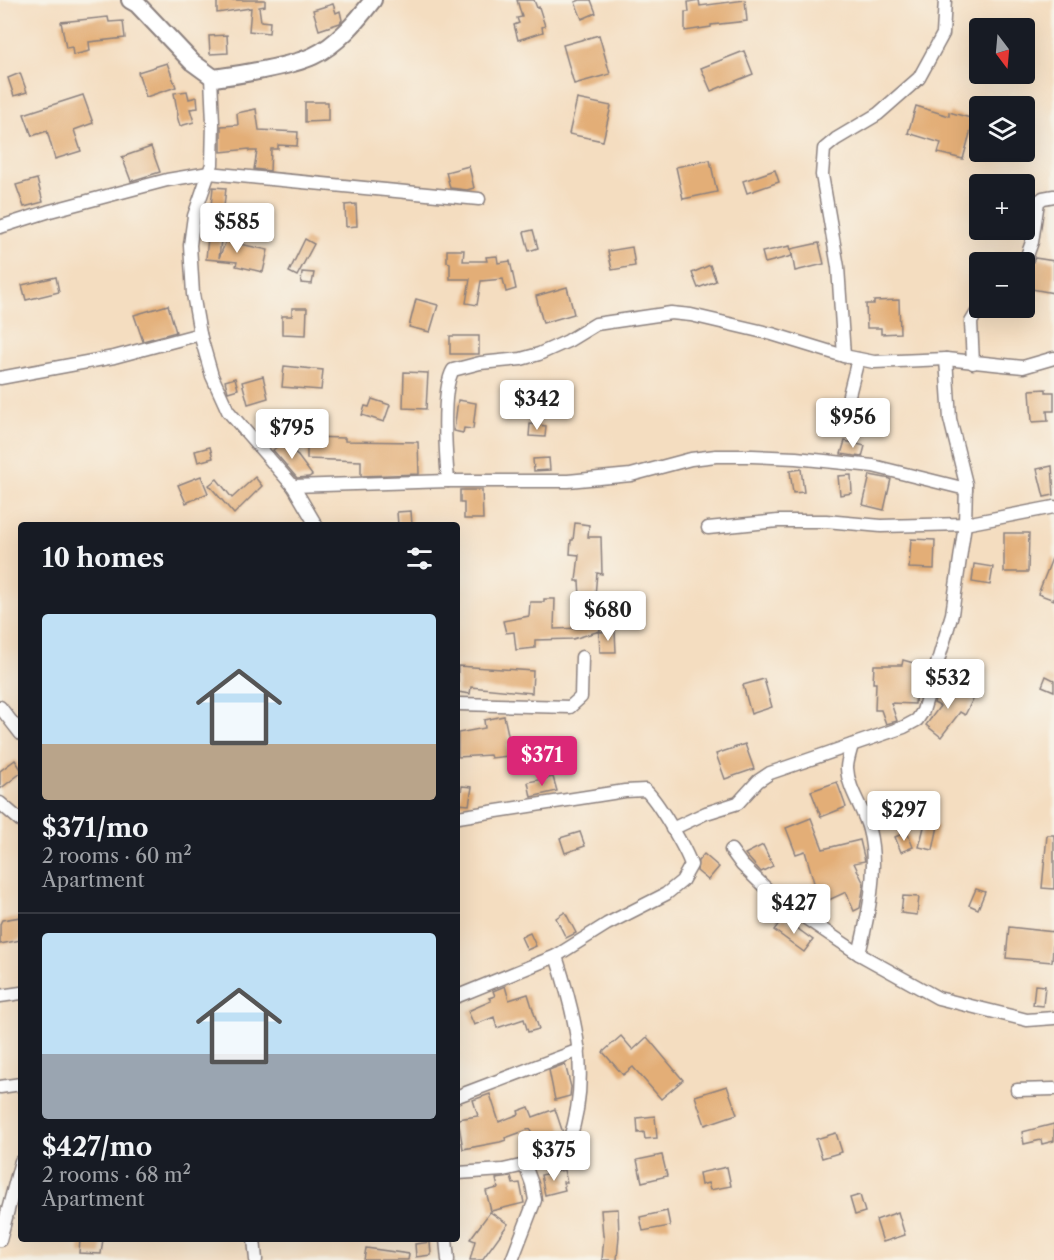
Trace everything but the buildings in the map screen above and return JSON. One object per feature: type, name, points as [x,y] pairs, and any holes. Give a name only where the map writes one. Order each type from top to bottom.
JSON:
[{"type":"street","points":[[135,1],[192,62],[211,77],[217,77],[274,67],[313,56],[344,34],[373,0]]},
{"type":"street","points":[[844,356],[838,267],[822,176],[824,149],[836,139],[878,114],[919,78],[943,34],[945,0]]},
{"type":"street","points":[[211,77],[212,156],[209,173],[194,216],[190,245],[191,282],[200,334],[213,376],[228,411],[293,486],[314,522]]},
{"type":"street","points":[[0,227],[50,211],[167,180],[209,173],[478,199]]},
{"type":"street","points":[[1028,252],[1038,202],[1043,198],[1054,196]]},
{"type":"street","points":[[448,481],[446,457],[448,391],[453,370],[480,363],[521,359],[539,354],[568,341],[596,324],[657,314],[681,314],[772,334],[858,359],[890,362],[946,359],[1023,366],[1054,358]]},
{"type":"street","points":[[973,318],[971,322],[973,363]]},
{"type":"street","points":[[0,378],[114,357],[200,334]]},
{"type":"street","points":[[847,430],[849,394],[858,359]]},
{"type":"street","points":[[672,829],[706,813],[738,803],[758,781],[770,773],[904,727],[917,720],[923,711],[952,614],[965,524],[966,489],[950,419],[946,359]]},
{"type":"street","points":[[293,486],[600,479],[631,475],[691,459],[752,456],[873,466],[966,489]]},
{"type":"street","points":[[708,528],[778,520],[881,526],[965,524],[1054,507]]},
{"type":"street","points":[[460,704],[570,707],[581,697],[582,657]]},
{"type":"street","points":[[0,707],[18,730]]},
{"type":"street","points":[[852,746],[848,775],[869,829],[872,848],[871,899],[859,954]]},
{"type":"street","points":[[460,817],[625,791],[648,791],[687,854],[691,865],[681,881],[666,894],[607,924],[556,956],[460,995]]},
{"type":"street","points":[[0,803],[18,818]]},
{"type":"street","points":[[731,850],[742,865],[776,898],[859,954],[938,998],[1027,1020],[1054,1018]]},
{"type":"street","points":[[460,1173],[503,1170],[525,1165],[568,1141],[576,1120],[579,1093],[579,1050],[570,1000],[556,956]]},
{"type":"street","points":[[0,996],[18,993]]},
{"type":"street","points":[[460,1095],[579,1050]]},
{"type":"street","points":[[0,1087],[18,1084]]},
{"type":"street","points":[[1017,1090],[1054,1089]]},
{"type":"street","points":[[512,1260],[535,1200],[525,1165]]},
{"type":"street","points":[[0,1240],[18,1172]]},
{"type":"street","points":[[254,1242],[256,1260]]},
{"type":"street","points":[[446,1242],[448,1260]]}]
